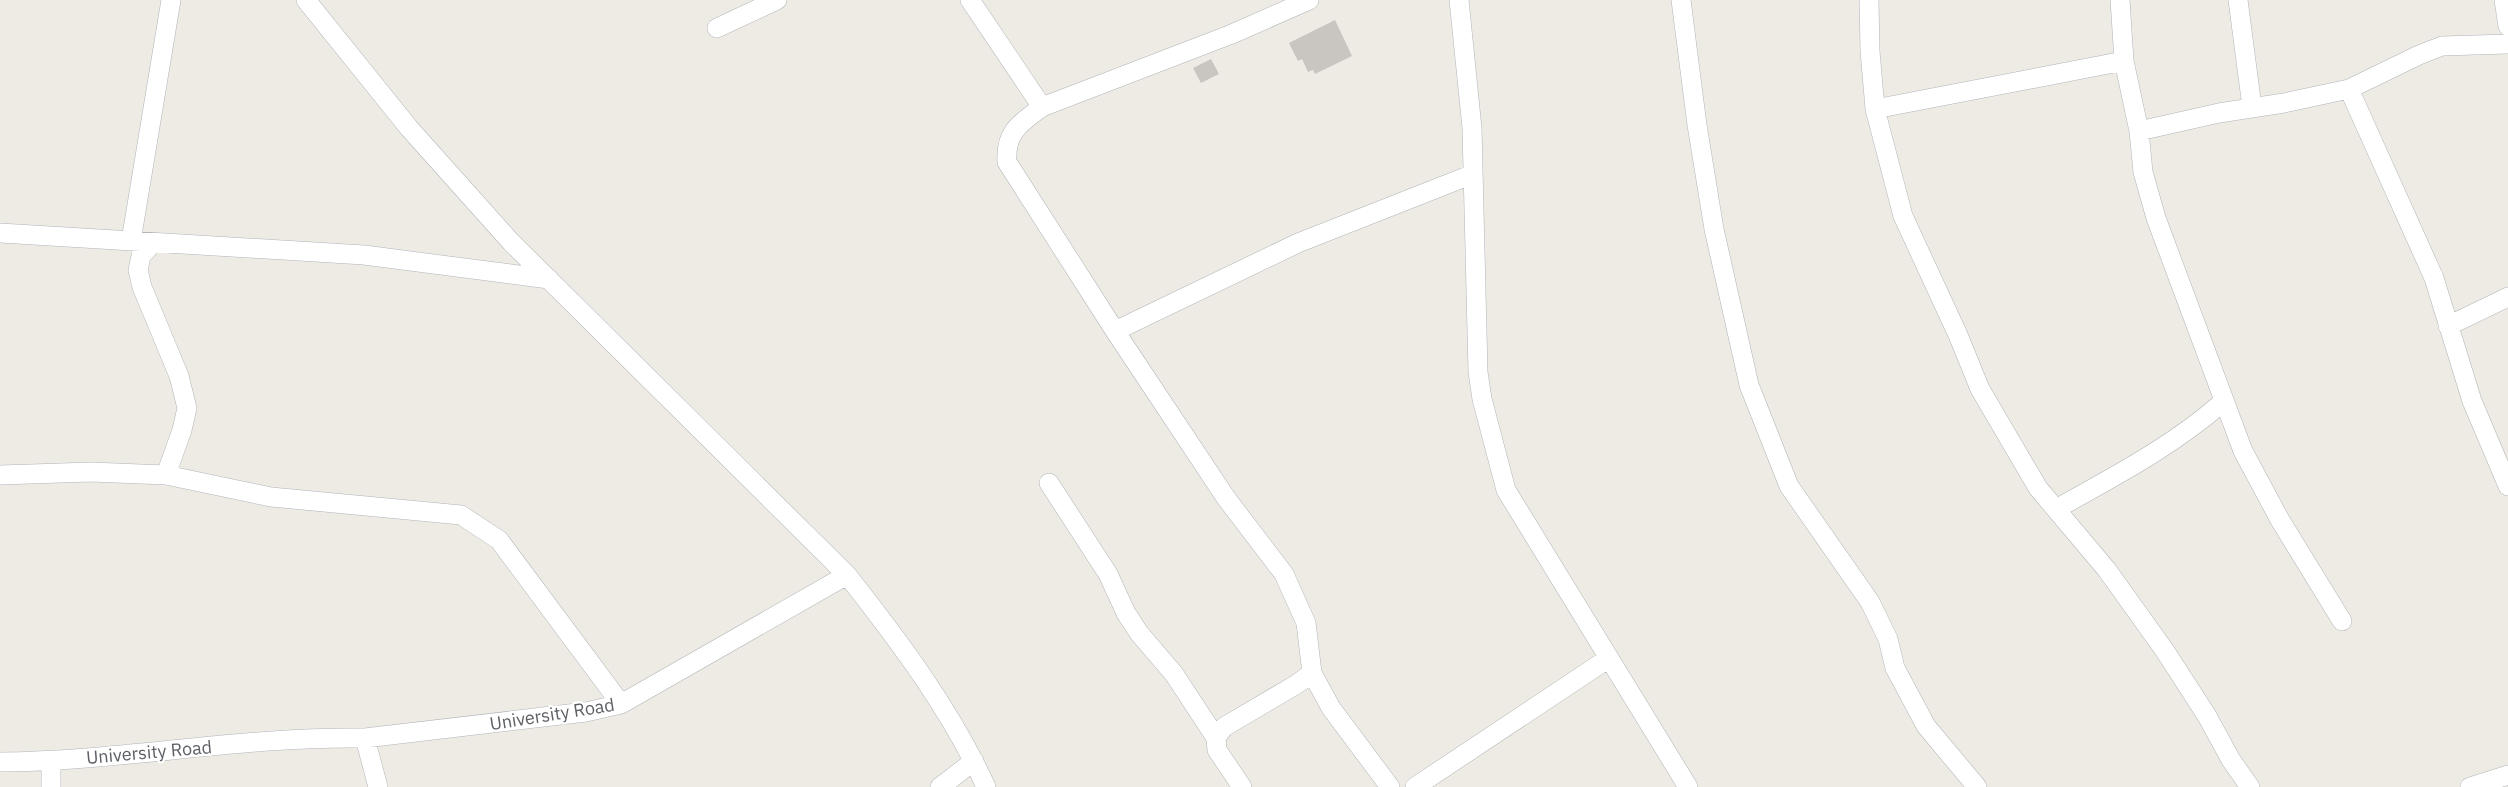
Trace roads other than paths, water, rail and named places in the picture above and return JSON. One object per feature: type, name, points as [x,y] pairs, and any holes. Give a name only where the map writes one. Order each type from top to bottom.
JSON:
[{"type":"street","points":[[132,241],[171,0]]},
{"type":"street","points":[[306,0],[410,128],[511,242],[847,575],[907,652],[974,761],[986,787]]},
{"type":"street","points":[[717,28],[778,0]]},
{"type":"street","points":[[970,0],[1042,107]]},
{"type":"street","points":[[1309,0],[1214,41],[1042,107],[1024,120],[1011,133],[1006,149],[1007,162],[1115,331],[1226,498],[1284,574],[1306,623],[1312,673],[1331,708],[1390,787]]},
{"type":"street","points":[[1459,0],[1472,128],[1478,372],[1497,459],[1506,490],[1688,787]]},
{"type":"street","points":[[1681,0],[1697,125],[1714,229],[1749,385],[1789,486],[1870,602],[1888,639],[1895,668],[1926,726],[1977,787]]},
{"type":"street","points":[[1869,0],[1870,51],[1875,109],[1903,216],[1958,335],[1980,389],[2038,488],[2107,570],[2165,650],[2207,716],[2231,760],[2250,787]]},
{"type":"street","points":[[2120,0],[2124,61],[2139,131],[2143,172],[2156,218],[2243,451],[2280,520],[2342,621]]},
{"type":"street","points":[[2238,0],[2252,107]]},
{"type":"street","points":[[2504,0],[2508,26]]},
{"type":"street","points":[[2139,131],[2349,89],[2418,55],[2442,46],[2508,44]]},
{"type":"street","points":[[1875,109],[2124,61]]},
{"type":"street","points":[[2349,89],[2434,278],[2472,401],[2508,486]]},
{"type":"street","points":[[1115,331],[1298,243],[1473,174]]},
{"type":"street","points":[[0,233],[364,255],[548,279]]},
{"type":"street","points":[[153,243],[141,256],[138,270],[142,287],[179,376],[187,408],[182,430],[166,475]]},
{"type":"street","points":[[2448,326],[2508,297]]},
{"type":"street","points":[[2056,508],[2176,440],[2224,401]]},
{"type":"street","points":[[0,475],[91,472],[166,475],[271,497],[461,514],[499,540],[621,704]]},
{"type":"street","points":[[1049,484],[1108,574],[1135,626],[1174,674],[1216,738],[1217,750],[1242,787]]},
{"type":"street","name":"University Road","points":[[0,762],[51,762],[230,745],[335,737],[365,738],[534,720],[621,704],[847,575]]},
{"type":"street","points":[[1415,787],[1609,658]]},
{"type":"street","points":[[1216,738],[1229,724],[1297,684],[1312,673]]},
{"type":"street","points":[[365,738],[378,787]]},
{"type":"street","points":[[940,787],[974,761]]},
{"type":"street","points":[[51,762],[51,787]]},
{"type":"street","points":[[2470,787],[2508,776]]}]
